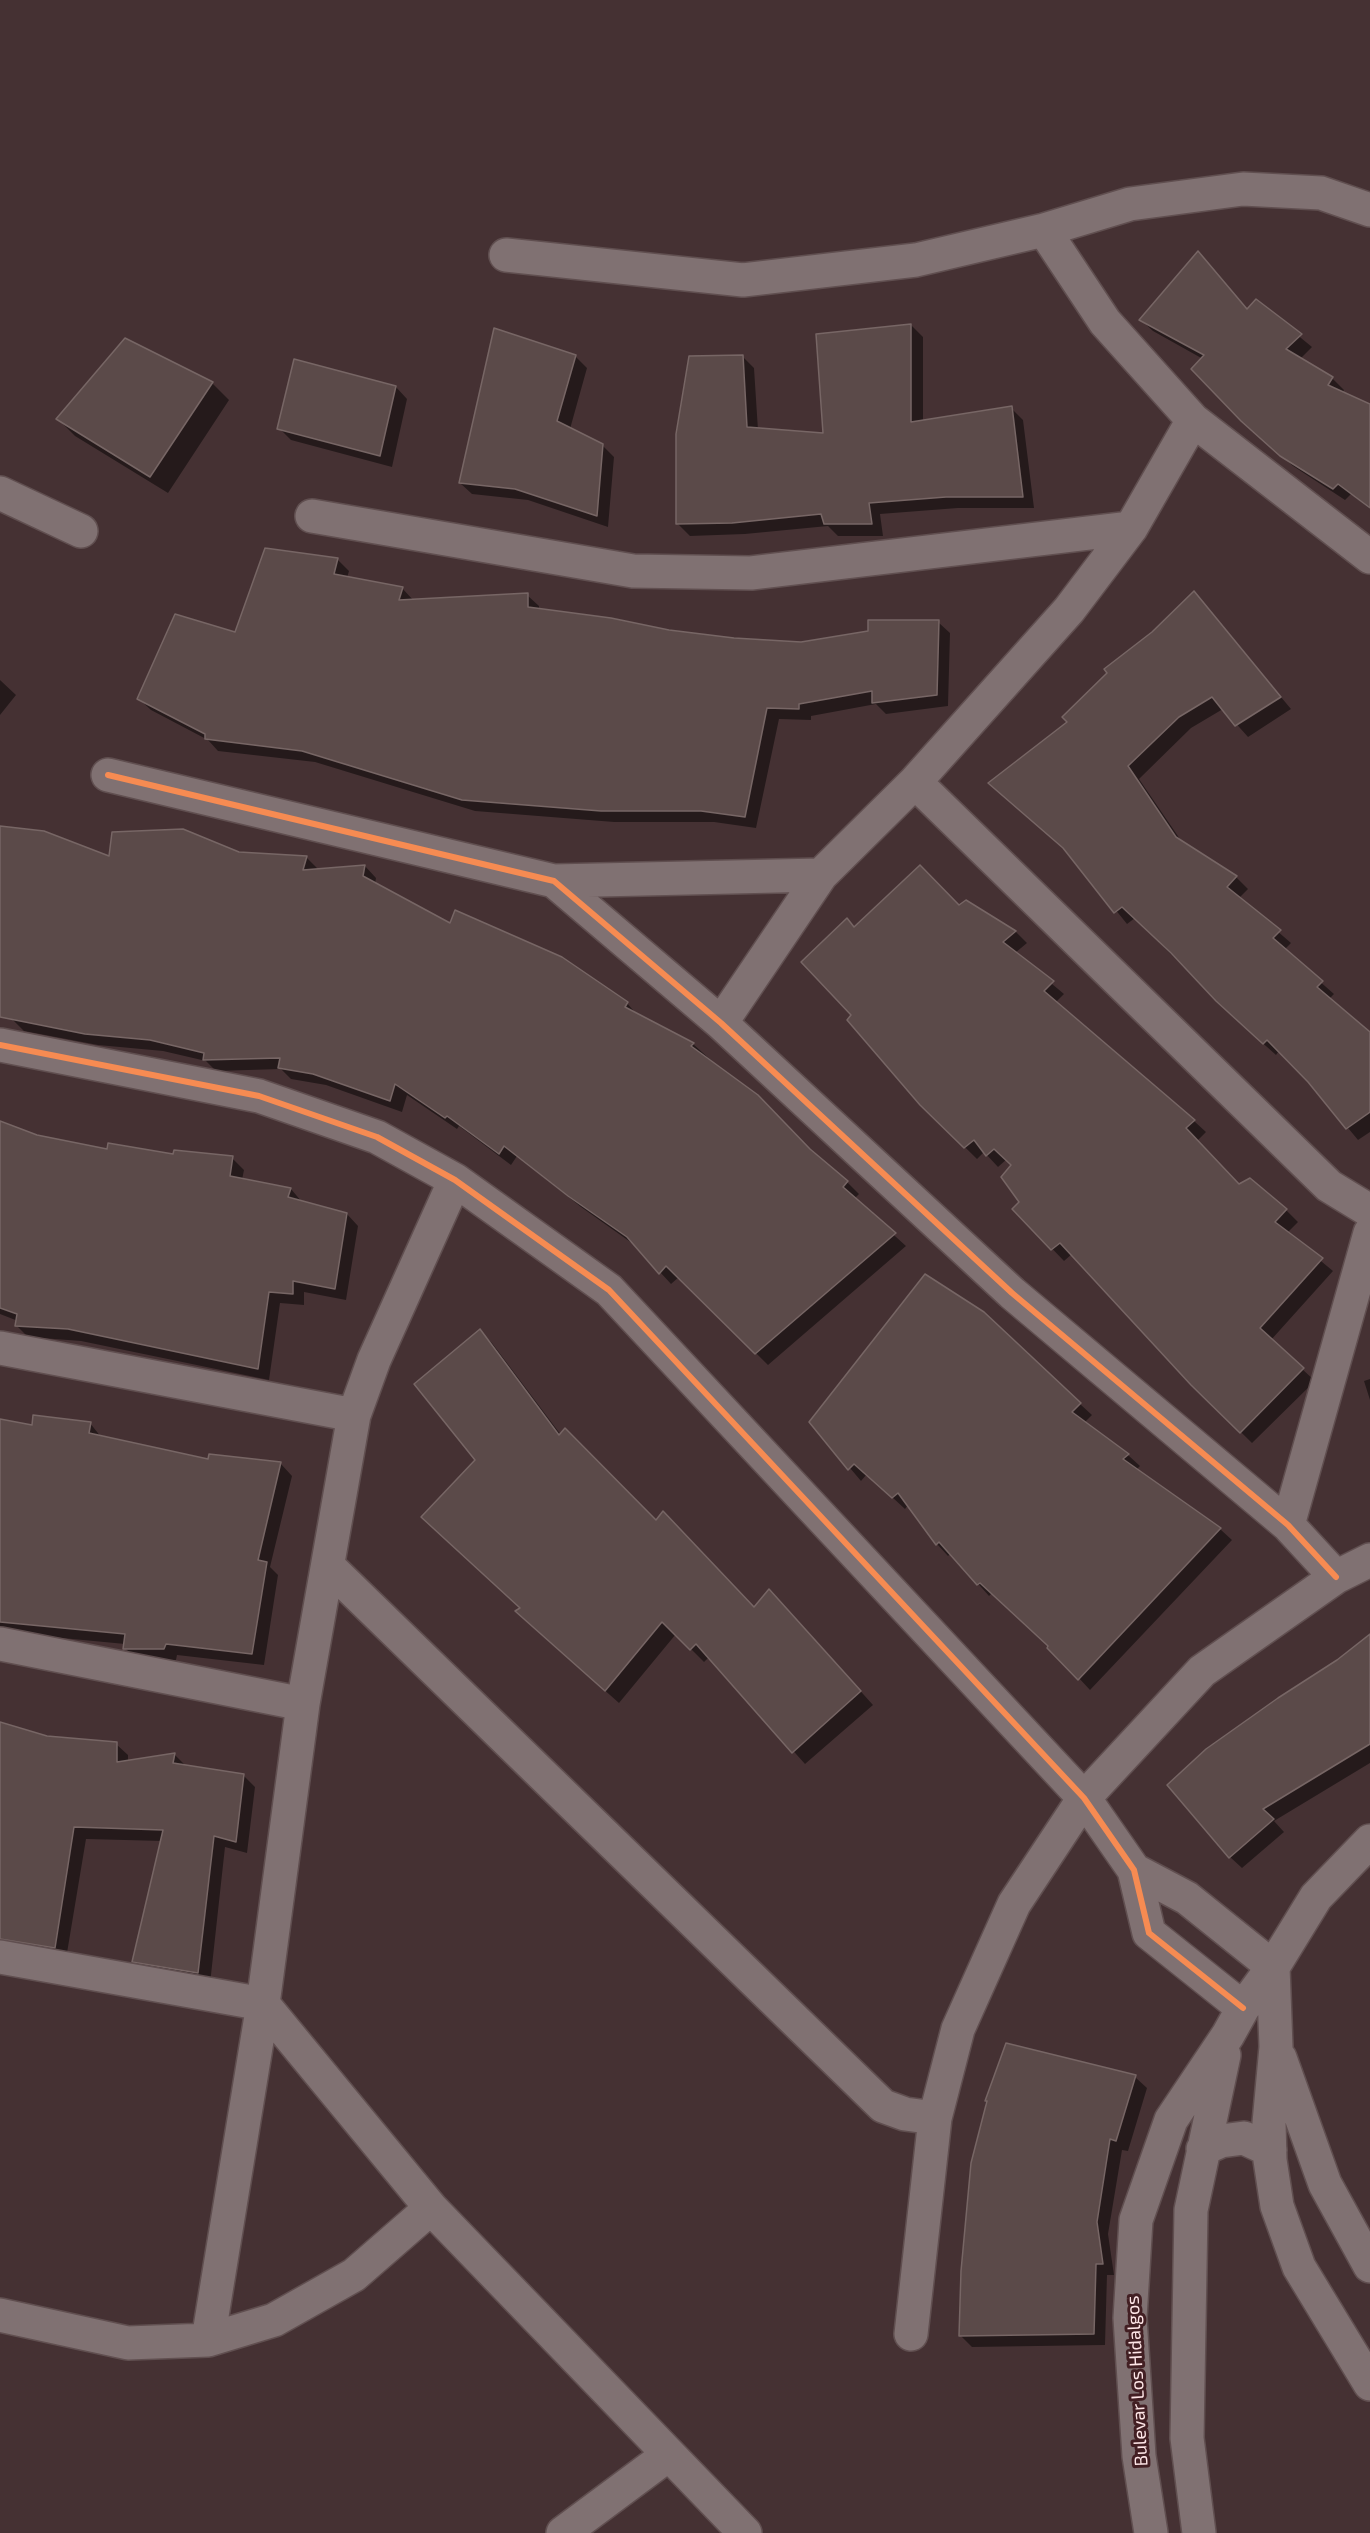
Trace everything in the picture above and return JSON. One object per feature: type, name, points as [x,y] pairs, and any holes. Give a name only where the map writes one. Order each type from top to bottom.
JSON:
[{"type":"street","points":[[506,255],[743,280],[916,260],[1044,230],[1130,204],[1243,189],[1321,193],[1370,210]]},
{"type":"street","points":[[1044,230],[1105,322],[1193,420],[1370,557]]},
{"type":"street","points":[[721,1023],[821,875],[915,782],[1069,610],[1131,528],[1193,420]]},
{"type":"street","points":[[0,493],[81,531]]},
{"type":"street","points":[[312,516],[633,571],[739,573],[1131,528]]},
{"type":"street","points":[[108,776],[554,881],[821,875]]},
{"type":"street","points":[[915,782],[1329,1186],[1370,1211]]},
{"type":"street","points":[[554,881],[721,1023],[1012,1293],[1288,1525],[1336,1577]]},
{"type":"street","points":[[0,1045],[259,1096],[377,1137],[455,1180],[609,1290],[1084,1798],[1134,1870],[1149,1933],[1235,2022]]},
{"type":"street","points":[[208,2340],[262,2004],[303,1704],[354,1415],[374,1360],[455,1180]]},
{"type":"street","points":[[1288,1525],[1370,1233]]},
{"type":"street","points":[[0,1348],[354,1415]]},
{"type":"street","points":[[911,2334],[935,2118],[958,2029],[1014,1904],[1084,1798],[1202,1671],[1336,1577],[1370,1560]]},
{"type":"street","points":[[329,1567],[883,2106],[905,2114],[935,2118]]},
{"type":"street","points":[[0,1644],[303,1704]]},
{"type":"street","name":"Bulevar Los Hidalgos","points":[[1151,2533],[1139,2456],[1130,2318],[1136,2220],[1171,2120],[1273,1967],[1316,1897],[1370,1841]]},
{"type":"street","points":[[1134,1870],[1187,1898],[1273,1967],[1276,2047],[1269,2123],[1277,2206],[1299,2266],[1370,2384]]},
{"type":"street","points":[[0,1957],[262,2004],[431,2208],[745,2533]]},
{"type":"street","name":"Bulevar Los Hidalgos","points":[[1199,2533],[1187,2438],[1191,2210],[1203,2149],[1235,2022]]},
{"type":"street","points":[[1276,2047],[1324,2184],[1370,2266]]},
{"type":"street","points":[[1203,2149],[1221,2141],[1244,2138],[1270,2150]]},
{"type":"street","points":[[0,2315],[128,2343],[208,2340],[274,2320],[354,2275],[431,2208]]},
{"type":"street","points":[[563,2533],[668,2455]]},
{"type":"building","points":[[1198,251],[1247,309],[1256,299],[1302,334],[1286,349],[1333,377],[1328,385],[1370,404],[1370,508],[1338,484],[1333,489],[1280,456],[1241,421],[1191,369],[1204,355],[1139,320]]},
{"type":"building","points":[[911,324],[911,422],[1012,406],[1023,497],[946,497],[869,503],[872,524],[824,524],[821,514],[732,523],[676,524],[676,434],[689,356],[743,355],[747,427],[823,433],[816,334]]},
{"type":"building","points":[[494,328],[576,355],[557,421],[603,444],[597,516],[515,489],[459,483]]},
{"type":"building","points":[[125,338],[213,382],[150,477],[56,419]]},
{"type":"building","points":[[294,359],[396,386],[380,456],[277,429]]},
{"type":"building","points":[[265,548],[338,558],[334,574],[403,587],[399,600],[528,593],[528,607],[734,638],[801,642],[868,631],[868,620],[939,620],[937,695],[872,703],[872,691],[799,704],[799,709],[767,708],[745,817],[701,811],[601,811],[462,800],[302,751],[205,739],[205,734],[137,699],[175,614],[235,632]]},
{"type":"building","points":[[1194,591],[1281,697],[1235,726],[1212,697],[1179,717],[1128,766],[1176,837],[1237,876],[1227,887],[1281,930],[1273,938],[1323,981],[1317,987],[1370,1032],[1370,1112],[1346,1129],[1308,1082],[1267,1040],[1263,1044],[1216,1001],[1171,953],[1122,907],[1114,913],[1063,848],[988,783],[1067,722],[1062,717],[1107,673],[1104,669],[1152,632]]},
{"type":"building","points":[[0,826],[44,831],[109,856],[112,832],[183,829],[239,852],[307,856],[303,870],[365,865],[363,876],[450,923],[455,910],[562,957],[628,1002],[625,1007],[694,1043],[691,1046],[758,1095],[810,1149],[848,1181],[843,1187],[896,1233],[755,1354],[666,1266],[659,1274],[627,1237],[568,1196],[504,1146],[499,1154],[447,1116],[445,1118],[395,1084],[390,1101],[313,1074],[278,1068],[280,1058],[203,1060],[204,1053],[150,1040],[85,1034],[0,1017]]},
{"type":"building","points":[[920,865],[959,905],[966,900],[1016,931],[1003,942],[1054,981],[1044,991],[1195,1120],[1186,1128],[1239,1184],[1250,1178],[1287,1209],[1275,1222],[1323,1258],[1260,1328],[1304,1368],[1240,1433],[1191,1385],[1060,1243],[1051,1250],[1012,1209],[1019,1202],[1001,1177],[1011,1165],[994,1149],[986,1156],[974,1140],[964,1148],[920,1105],[847,1020],[851,1015],[801,962],[847,918],[854,927]]},
{"type":"building","points":[[0,1121],[37,1135],[107,1149],[108,1143],[173,1154],[174,1150],[233,1156],[230,1176],[291,1188],[288,1197],[347,1213],[335,1289],[293,1281],[293,1294],[269,1292],[258,1369],[68,1329],[15,1326],[17,1314],[0,1308]]},
{"type":"building","points":[[925,1274],[984,1312],[1081,1403],[1072,1412],[1129,1454],[1123,1459],[1221,1528],[1078,1680],[1047,1648],[1048,1646],[980,1583],[977,1585],[939,1542],[936,1545],[898,1493],[892,1498],[854,1464],[848,1470],[809,1422]]},
{"type":"building","points":[[480,1329],[559,1435],[565,1428],[656,1520],[663,1511],[754,1607],[769,1589],[861,1691],[792,1753],[696,1644],[690,1650],[662,1622],[605,1691],[515,1611],[520,1608],[421,1517],[475,1460],[414,1384]]},
{"type":"building","points":[[33,1415],[91,1422],[89,1433],[208,1459],[209,1454],[281,1462],[258,1560],[267,1562],[252,1654],[166,1644],[164,1649],[123,1649],[125,1634],[0,1622],[0,1419],[32,1425]]},
{"type":"building","points":[[1370,1634],[1370,1744],[1263,1809],[1274,1819],[1229,1858],[1167,1785],[1206,1749],[1337,1660]]},
{"type":"building","points":[[0,1722],[47,1736],[117,1742],[117,1762],[175,1753],[173,1763],[244,1774],[236,1842],[214,1836],[198,1973],[132,1962],[163,1830],[74,1827],[55,1948],[0,1939]]},
{"type":"building","points":[[1006,2043],[1136,2075],[1116,2141],[1110,2139],[1097,2222],[1103,2264],[1096,2264],[1094,2334],[959,2336],[961,2271],[971,2163],[987,2101],[985,2101]]},
{"type":"cycle path","points":[[108,775],[554,881],[721,1023],[1012,1293],[1288,1525],[1336,1577]]},
{"type":"cycle path","points":[[0,1045],[259,1096],[377,1137],[455,1180],[609,1290],[1084,1798],[1134,1870],[1149,1933],[1243,2008]]}]
